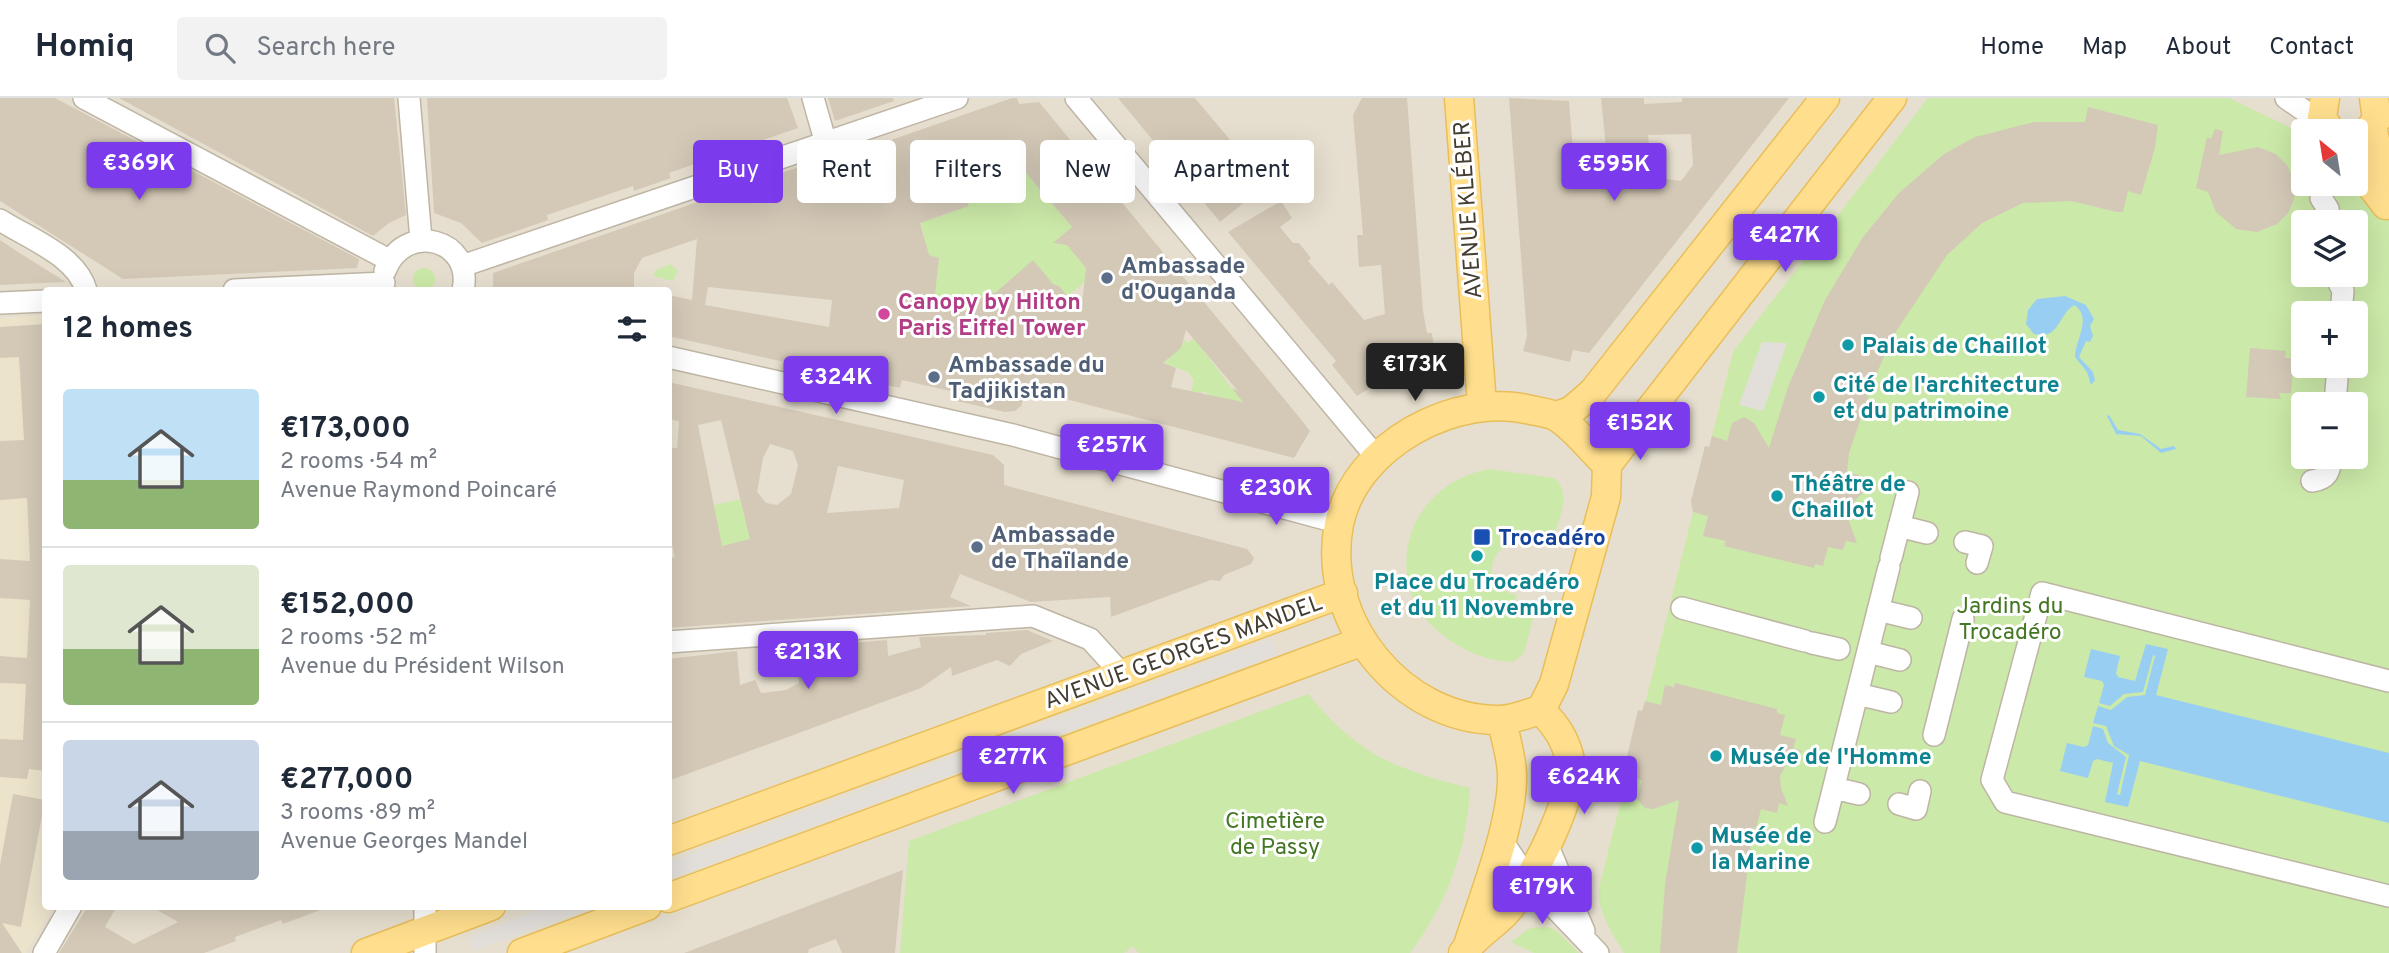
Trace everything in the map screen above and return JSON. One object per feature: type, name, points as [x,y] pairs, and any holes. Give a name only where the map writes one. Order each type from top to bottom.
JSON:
[{"type":"main road","name":"AVENUE KLÉBER","points":[[1459,98],[1482,405]]},
{"type":"main road","points":[[1825,98],[1593,392],[1571,411],[1556,416],[1504,405],[1482,405],[1423,426],[1402,438],[1378,459],[1351,492],[1339,523],[1338,557],[1343,593],[1363,641],[1388,674],[1421,700],[1460,715],[1502,720],[1541,710],[1554,684],[1606,497],[1607,465],[1892,98]]},
{"type":"main road","points":[[2373,120],[2389,201]]},
{"type":"main road","points":[[2368,182],[2389,210]]},
{"type":"main road","points":[[1556,416],[1607,465]]},
{"type":"main road","name":"AVENUE GEORGES MANDEL","points":[[672,840],[1343,593]]},
{"type":"main road","points":[[672,897],[1363,641]]},
{"type":"main road","points":[[1468,951],[1506,911],[1529,881],[1547,844],[1567,790],[1570,762],[1562,733],[1541,710]]},
{"type":"main road","points":[[1468,951],[1501,839],[1512,772],[1502,720]]},
{"type":"main road","points":[[366,953],[480,910]]},
{"type":"main road","points":[[522,953],[636,910]]},
{"type":"street","points":[[84,98],[389,260]]},
{"type":"street","points":[[410,98],[421,240]]},
{"type":"street","points":[[813,98],[825,140],[957,98]]},
{"type":"street","points":[[1076,98],[1378,459]]},
{"type":"street","points":[[2286,98],[2327,118]]},
{"type":"street","points":[[462,266],[797,150]]},
{"type":"street","points":[[0,220],[71,264],[83,279],[85,287]]},
{"type":"street","points":[[347,287],[385,286],[389,260],[403,246],[421,240],[446,247],[462,266],[463,287]]},
{"type":"street","points":[[0,303],[42,301]]},
{"type":"street","points":[[672,357],[1013,435],[1339,523]]},
{"type":"street","points":[[2312,481],[2326,477],[2330,469]]},
{"type":"street","points":[[1825,822],[1908,492]]},
{"type":"street","points":[[1899,526],[1927,533]]},
{"type":"street","points":[[2389,681],[2042,593],[1993,780],[2005,802],[2389,896]]},
{"type":"street","points":[[1682,608],[1842,650],[1900,660]]},
{"type":"street","points":[[1878,610],[1911,618]]},
{"type":"street","points":[[672,642],[1033,616],[1090,639],[1121,673]]},
{"type":"street","points":[[1934,736],[1959,676],[1963,619]]},
{"type":"street","points":[[1857,694],[1891,702]]},
{"type":"street","points":[[1834,788],[1859,794]]},
{"type":"street","points":[[1899,804],[1916,809],[1920,791]]},
{"type":"street","points":[[1501,839],[1529,881],[1592,946]]},
{"type":"street","points":[[1547,844],[1592,946]]},
{"type":"street","points":[[44,953],[69,910]]},
{"type":"shaded area","points":[[0,98],[2389,98],[2389,953],[0,953]]},
{"type":"shaded area","points":[[42,315],[42,910],[51,910],[26,953],[0,953],[0,318]]},
{"type":"shaded area","points":[[1762,342],[1787,343],[1763,411],[1739,405]]},
{"type":"shaded area","points":[[1271,639],[1277,654],[672,878],[672,861]]},
{"type":"shaded area","points":[[538,910],[586,910],[474,951],[469,936]]},
{"type":"green space","name":"Jardins du Trocadéro","points":[[1928,98],[2229,98],[2291,129],[2291,196],[2368,196],[2368,174],[2389,157],[2389,953],[1624,953],[1603,914],[1599,888],[1733,352]]},
{"type":"green space","points":[[1026,173],[1040,189],[1040,203],[1052,203],[1072,227],[1057,240],[1077,255],[1089,279],[1067,296],[1057,285],[1000,300],[991,290],[974,305],[981,313],[974,316],[956,306],[933,305],[939,258],[928,255],[920,218],[932,219],[969,206],[968,203],[1026,203]]},
{"type":"green space","points":[[670,264],[678,270],[673,281],[653,276],[656,270]]},
{"type":"green space","points":[[424,268],[432,271],[432,287],[416,287],[413,279],[416,271]]},
{"type":"green space","points":[[1171,324],[1187,343],[1194,338],[1232,389],[1236,389],[1244,398],[1238,404],[1207,396],[1208,393],[1202,391],[1201,394],[1191,392],[1194,380],[1188,372],[1164,363],[1169,359]]},
{"type":"green space","points":[[1490,469],[1553,478],[1559,483],[1563,497],[1554,536],[1533,531],[1529,545],[1516,543],[1505,547],[1493,562],[1492,573],[1496,582],[1504,590],[1517,595],[1513,609],[1534,615],[1524,653],[1513,662],[1499,661],[1471,652],[1447,638],[1417,608],[1420,606],[1428,616],[1430,614],[1419,598],[1414,601],[1408,578],[1406,556],[1410,535],[1419,516],[1448,486],[1468,475]]},
{"type":"green space","points":[[742,499],[751,539],[721,546],[714,505]]},
{"type":"green space","name":"Cimetière de Passy","points":[[1308,694],[1344,732],[1380,757],[1420,774],[1470,788],[1465,833],[1453,875],[1435,915],[1410,953],[1139,953],[1133,946],[1124,953],[900,953],[909,841]]},
{"type":"green space","points":[[1548,927],[1557,931],[1579,953],[1534,953],[1511,942],[1530,928]]},
{"type":"water","points":[[2065,296],[2086,305],[2094,319],[2090,326],[2093,336],[2090,342],[2086,341],[2079,357],[2093,372],[2095,380],[2091,385],[2087,372],[2075,357],[2083,322],[2074,305],[2049,334],[2034,334],[2026,324],[2028,310],[2037,299]]},
{"type":"water","points":[[2109,415],[2118,430],[2140,434],[2161,449],[2174,446],[2176,449],[2161,453],[2141,436],[2116,434],[2107,416]]},
{"type":"water","points":[[2146,644],[2168,649],[2156,695],[2389,753],[2389,823],[2140,761],[2128,807],[2105,802],[2113,763],[2097,759],[2093,761],[2088,778],[2060,771],[2067,743],[2084,747],[2088,745],[2093,726],[2103,729],[2108,743],[2126,757],[2117,794],[2120,795],[2129,755],[2114,746],[2106,726],[2093,723],[2098,706],[2111,710],[2127,697],[2145,695],[2155,656],[2153,655],[2143,692],[2124,694],[2110,706],[2099,703],[2104,685],[2102,681],[2084,677],[2091,649],[2120,656],[2116,673],[2118,677],[2135,681]]},
{"type":"building","points":[[0,98],[55,98],[359,259],[357,268],[123,279],[0,201]]},
{"type":"building","points":[[119,98],[394,98],[406,215],[389,223],[373,236]]},
{"type":"building","points":[[427,98],[787,98],[798,128],[764,140],[693,140],[693,165],[669,173],[671,178],[634,191],[633,186],[547,215],[548,220],[482,243],[461,223],[434,213]]},
{"type":"building","points":[[828,98],[893,98],[894,101],[835,121]]},
{"type":"building","points":[[1012,98],[1017,98],[1019,104],[1039,102],[1070,140],[1040,140],[1040,189],[1026,173],[1026,140],[910,140],[910,203],[968,203],[969,206],[920,223],[929,255],[939,258],[934,303],[967,311],[991,290],[994,294],[1033,260],[1081,313],[1086,268],[1067,245],[1053,243],[1072,227],[1052,203],[1122,203],[1310,431],[1294,458],[1027,389],[1021,406],[1015,411],[1005,412],[952,400],[954,392],[902,380],[900,388],[672,337],[672,296],[692,300],[697,239],[642,258],[634,273],[634,287],[493,287],[493,273],[695,203],[783,203],[783,172],[797,168],[797,203],[896,203],[896,140],[891,140]],"holes":[[[708,287],[832,300],[829,327],[705,305]],[[1186,330],[1238,391],[1232,388],[1243,402],[1171,387],[1176,368],[1163,363],[1181,348]]]},
{"type":"building","points":[[1118,98],[1195,98],[1230,140],[1153,140]]},
{"type":"building","points":[[1362,98],[1407,98],[1423,311],[1427,333],[1432,333],[1435,356],[1403,367],[1357,396],[1332,365],[1336,361],[1228,232],[1278,203],[1282,203],[1292,218],[1280,227],[1293,243],[1299,243],[1311,258],[1308,261],[1329,285],[1332,282],[1364,320],[1385,314],[1381,265],[1359,267],[1357,235],[1363,235],[1353,115]]},
{"type":"building","points":[[1509,98],[1569,101],[1573,151],[1606,148],[1601,98],[1644,98],[1644,104],[1682,102],[1682,98],[1789,98],[1589,353],[1573,350],[1570,362],[1523,351],[1527,336]],"holes":[[[1691,134],[1693,165],[1681,181],[1652,177],[1648,135]]]},
{"type":"building","name":"Palais de Chaillot","points":[[2088,107],[2158,125],[2155,148],[2141,195],[2128,191],[2123,212],[2071,201],[2023,203],[1982,223],[1947,255],[1895,333],[1874,379],[1849,453],[1847,472],[1862,476],[1860,486],[1868,488],[1850,505],[1847,516],[1857,543],[1846,541],[1843,550],[1828,547],[1823,566],[1815,564],[1814,568],[1724,546],[1726,541],[1703,536],[1708,516],[1693,512],[1691,501],[1705,446],[1709,447],[1712,436],[1727,441],[1732,423],[1744,417],[1754,423],[1769,448],[1788,387],[1825,300],[1863,237],[1899,193],[1944,154],[1975,137],[2034,122],[2085,122]]},
{"type":"building","points":[[2215,129],[2223,131],[2219,155],[2258,147],[2276,154],[2287,165],[2291,174],[2291,196],[2294,196],[2294,200],[2288,213],[2277,224],[2257,232],[2236,229],[2216,212],[2208,192],[2196,188],[2207,137],[2211,139]]},
{"type":"building","points":[[1204,203],[1244,203],[1220,222]]},
{"type":"building","points":[[0,240],[18,252],[66,282],[0,285]]},
{"type":"building","points":[[42,324],[42,771],[29,769],[27,779],[0,777],[0,739],[23,740],[26,684],[0,683],[0,656],[27,658],[30,600],[0,598],[0,559],[30,561],[27,498],[0,500],[0,441],[24,440],[19,357],[0,358],[0,327]]},
{"type":"building","points":[[2250,348],[2286,351],[2285,358],[2291,358],[2291,393],[2279,393],[2281,399],[2246,397]]},
{"type":"building","points":[[672,383],[993,455],[1004,465],[1004,485],[1247,549],[1254,558],[1251,564],[1224,575],[1220,581],[1211,580],[1111,617],[1110,597],[1031,602],[960,574],[950,597],[971,606],[672,628],[672,558],[675,557],[672,545],[672,448],[677,448],[679,421],[672,420]],"holes":[[[721,420],[750,539],[722,546],[698,425]],[[770,444],[793,451],[798,465],[791,494],[777,505],[766,503],[757,492],[763,458]],[[838,466],[904,480],[899,508],[827,513]]]},
{"type":"building","points":[[1027,630],[1053,641],[1021,654],[1010,666],[997,660],[952,676],[951,667],[921,688],[672,780],[672,659],[737,651],[740,685],[755,680],[761,693],[786,690],[799,683],[797,647],[887,640],[888,656],[921,647],[919,637]]},
{"type":"building","points":[[1675,683],[1777,709],[1777,713],[1785,715],[1780,735],[1796,739],[1793,748],[1802,751],[1787,763],[1780,776],[1781,788],[1788,806],[1779,803],[1777,813],[1761,809],[1756,829],[1753,828],[1737,953],[1660,953],[1665,884],[1679,800],[1653,809],[1645,808],[1637,799],[1642,780],[1626,776],[1629,766],[1625,765],[1638,710],[1642,711],[1645,701],[1661,705],[1665,685],[1674,687]]},
{"type":"building","points":[[13,794],[42,799],[42,816],[21,927],[2,923],[22,953],[0,953],[0,865]]},
{"type":"building","points":[[903,870],[895,953],[842,953],[836,939],[809,949],[808,953],[684,953]]},
{"type":"building","points":[[86,910],[115,910],[105,927],[134,944],[178,922],[157,910],[321,910],[283,924],[281,920],[235,937],[236,941],[204,953],[59,953]]},
{"type":"place","name":"Ambassade d'Ouganda","points":[[1107,278]]},
{"type":"place","name":"Canopy by Hilton Paris Eiffel Tower","points":[[884,314]]},
{"type":"place","name":"Palais de Chaillot","points":[[1848,345]]},
{"type":"place","name":"Ambassade du Tadjikistan","points":[[934,377]]},
{"type":"place","name":"Cité de l'architecture et du patrimoine","points":[[1819,397]]},
{"type":"place","name":"Théâtre de Chaillot","points":[[1777,496]]},
{"type":"place","name":"Trocadéro","points":[[1482,537]]},
{"type":"place","name":"Ambassade de Thaïlande","points":[[977,547]]},
{"type":"place","name":"Place du Trocadéro et du 11 Novembre","points":[[1477,556]]},
{"type":"place","name":"Musée de l'Homme","points":[[1716,756]]},
{"type":"place","name":"Musée de la Marine","points":[[1697,848]]}]
